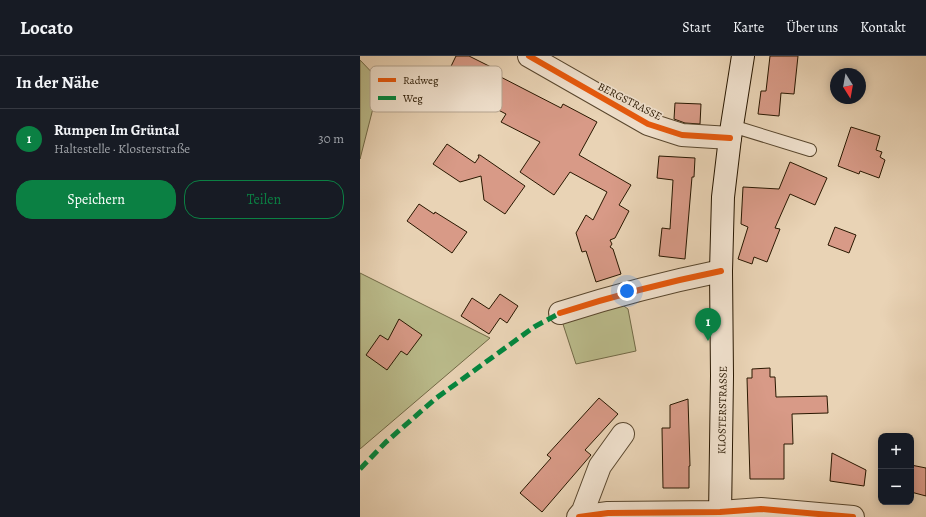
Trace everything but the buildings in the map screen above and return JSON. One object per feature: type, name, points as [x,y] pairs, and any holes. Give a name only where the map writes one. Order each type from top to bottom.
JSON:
[{"type":"street","name":"BERGSTRASSE","points":[[529,56],[648,124],[682,135],[731,132]]},
{"type":"street","name":"KLOSTERSTRASSE","points":[[720,514],[722,376],[721,271],[723,197],[731,132],[743,56]]},
{"type":"street","points":[[560,313],[622,294],[721,271]]},
{"type":"street","points":[[578,517],[583,512],[600,466],[623,434]]},
{"type":"street","points":[[578,517],[608,513],[720,514],[761,509],[853,517]]},
{"type":"lane","points":[[731,132],[810,150]]},
{"type":"green space","points":[[360,60],[370,70],[370,112],[372,112],[360,159]]},
{"type":"green space","points":[[360,273],[490,338],[360,449]]},
{"type":"green space","points":[[621,304],[628,309],[636,351],[576,364],[561,318]]},
{"type":"marked path","points":[[360,469],[386,442],[435,399],[534,327],[560,313]]},
{"type":"cycle path","points":[[529,56],[648,124],[682,135],[730,138]]},
{"type":"cycle path","points":[[560,313],[640,290],[721,271]]},
{"type":"cycle path","points":[[579,517],[608,513],[720,512],[761,509],[853,517]]},
{"type":"place","name":"Rumpen Im Grüntal","points":[[708,341]]}]
